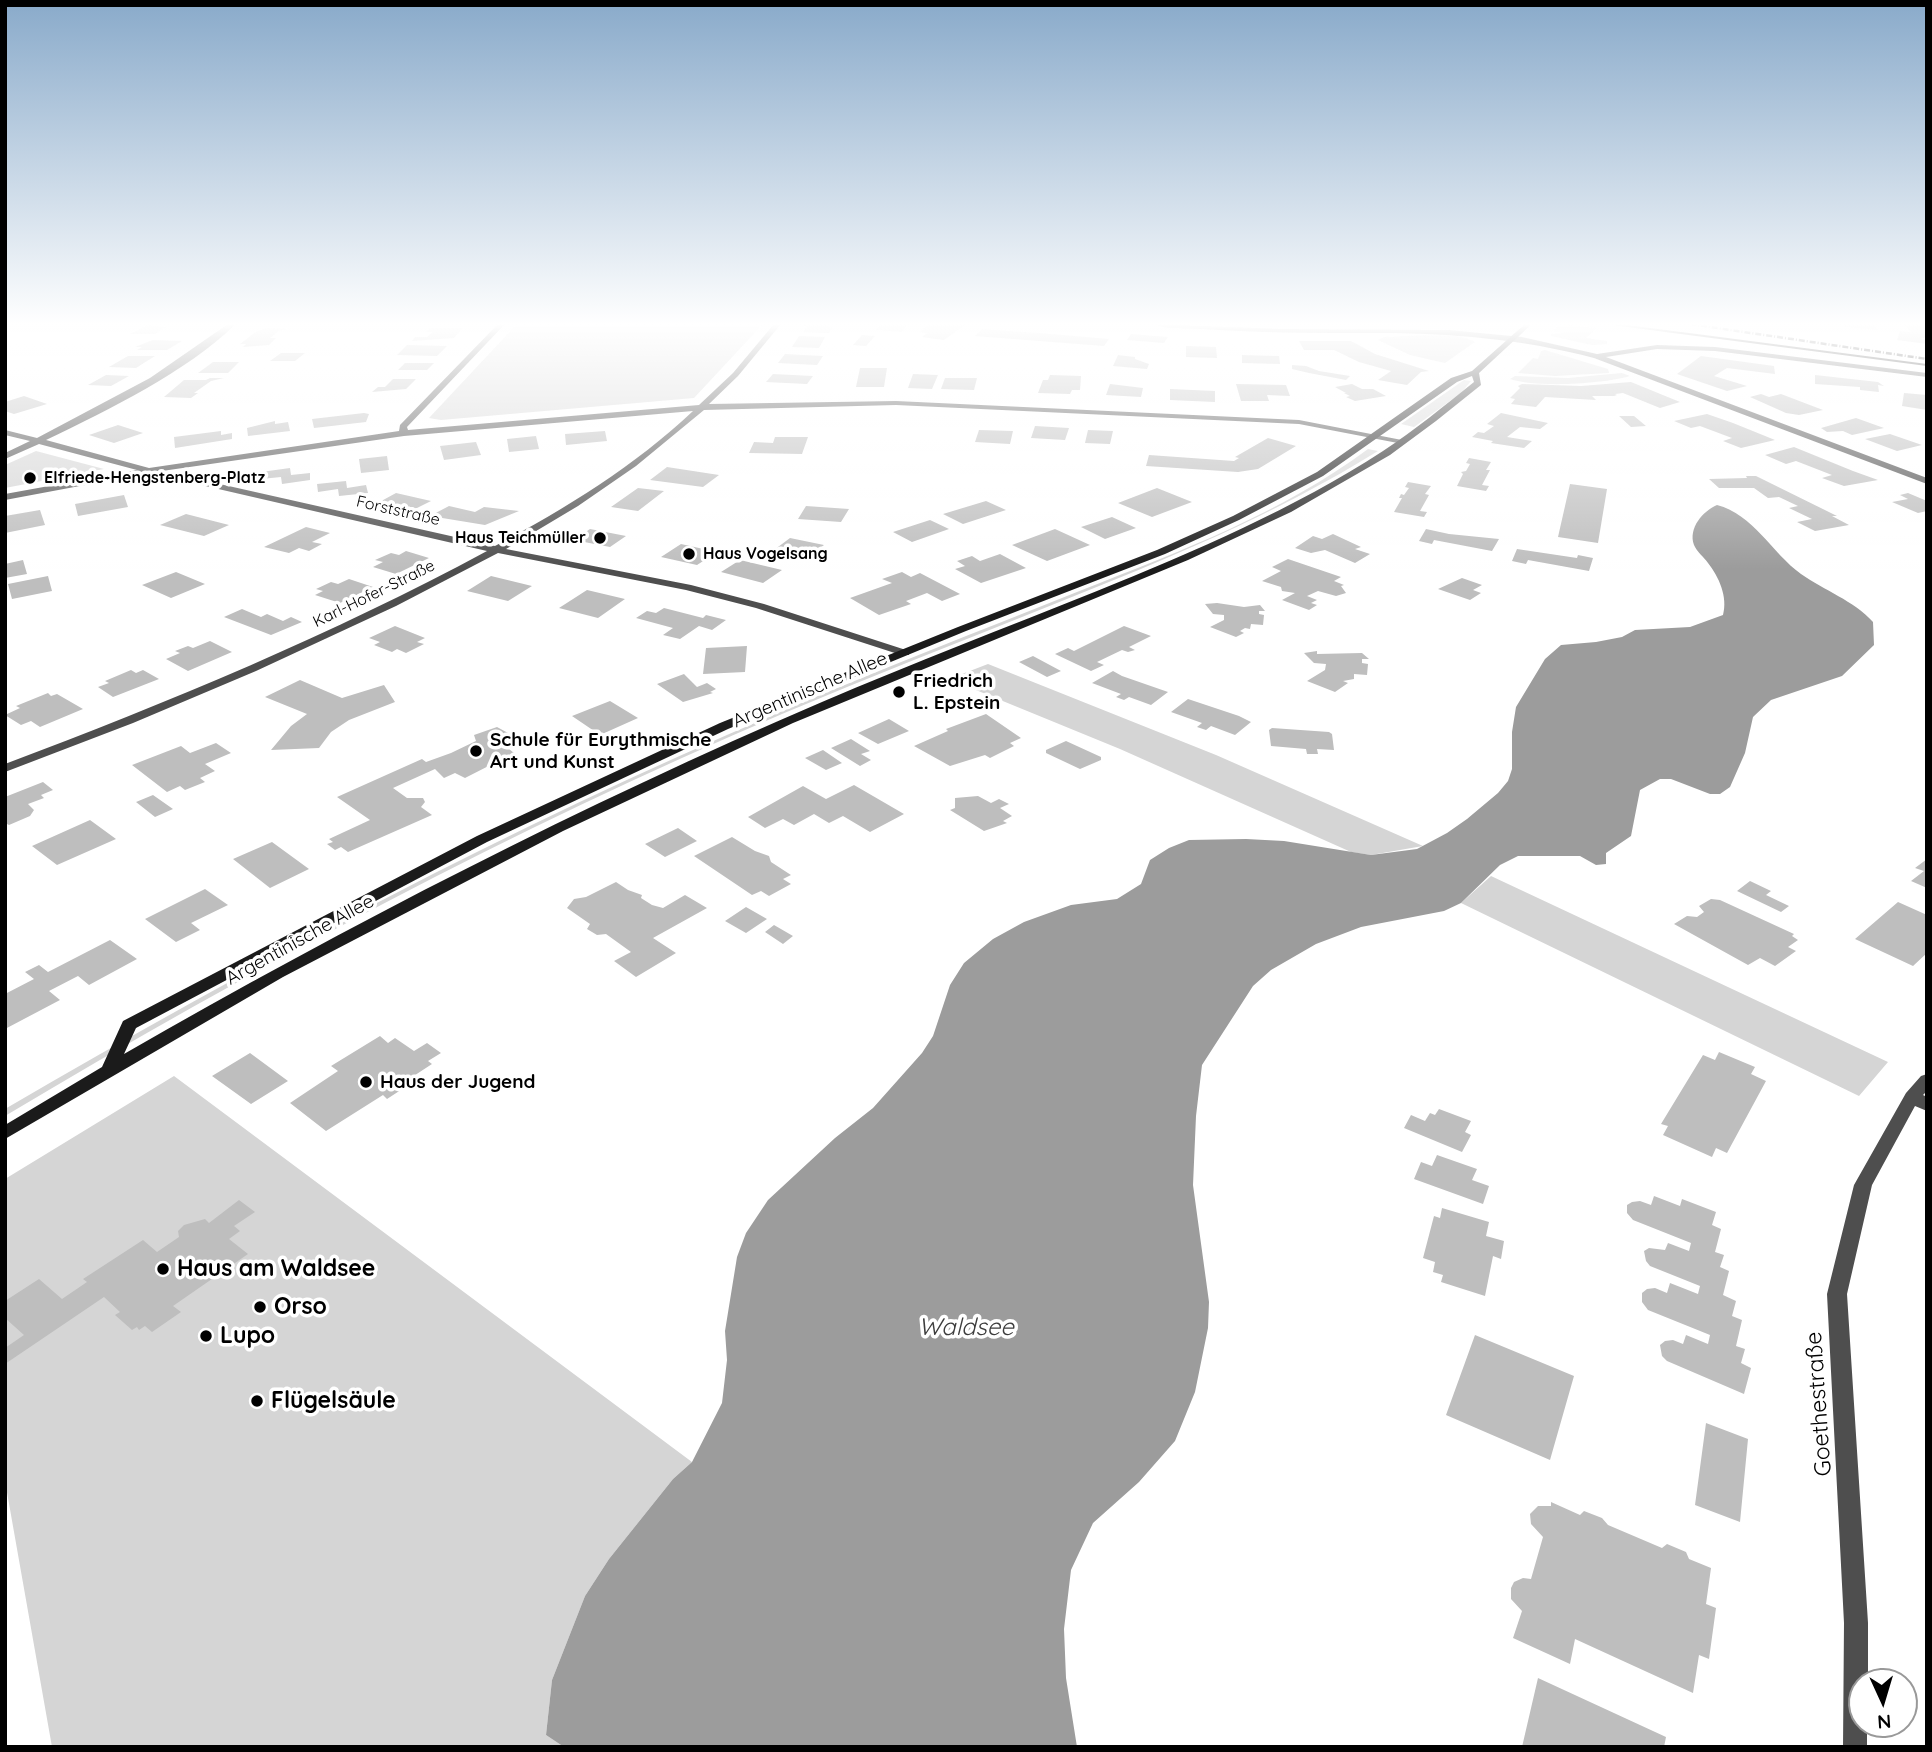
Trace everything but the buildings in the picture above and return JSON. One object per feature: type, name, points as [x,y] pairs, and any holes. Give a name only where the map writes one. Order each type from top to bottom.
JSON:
[{"type":"main road","name":"Argentinische Allee","points":[[109,1070],[130,1025],[482,839],[724,726],[1161,552],[1236,518],[1321,474],[1419,406]]},
{"type":"main road","name":"Argentinische Allee","points":[[5,1133],[109,1070],[339,942],[507,854],[748,739],[1255,527],[1343,481],[1453,406]]},
{"type":"street","points":[[5,456],[37,442],[102,406]]},
{"type":"street","points":[[404,433],[404,425],[423,406]]},
{"type":"street","points":[[5,498],[146,471],[404,433],[734,406]]},
{"type":"street","points":[[963,406],[1299,422],[1403,441]]},
{"type":"street","points":[[1728,406],[1927,481]]},
{"type":"street","name":"Karl-Hofer-Straße","points":[[5,768],[99,733],[249,670],[384,608],[498,550],[622,471],[702,407]]},
{"type":"street","name":"Forststraße","points":[[5,432],[146,471],[498,550],[687,587],[760,606],[905,653]]},
{"type":"street","name":"Goethestraße","points":[[1855,1747],[1856,1623],[1837,1294],[1863,1185],[1919,1101],[1927,1080]]},
{"type":"shaded area","points":[[440,406],[605,406],[441,420],[429,418]]},
{"type":"shaded area","points":[[1427,406],[1443,406],[1414,427],[1401,424]]},
{"type":"shaded area","points":[[1368,449],[1378,451],[1300,496],[1219,535],[782,714],[484,852],[290,953],[5,1116],[5,1109],[194,1001],[482,849],[678,756],[778,713],[1230,529],[1301,493]]},
{"type":"shaded area","name":"Elfriede-Hengstenberg-Platz","points":[[36,451],[104,469],[5,488],[5,465]]},
{"type":"shaded area","points":[[988,664],[1216,755],[1423,846],[1371,855],[1351,852],[1120,749],[949,679]]},
{"type":"shaded area","points":[[1491,876],[1888,1062],[1859,1096],[1461,903]]},
{"type":"shaded area","points":[[174,1076],[692,1462],[673,1479],[609,1559],[585,1596],[552,1680],[546,1735],[564,1747],[52,1747],[5,1481],[5,1179]]},
{"type":"water","name":"Waldsee","points":[[1717,505],[1730,510],[1752,525],[1801,574],[1865,614],[1873,622],[1874,645],[1842,676],[1771,700],[1753,717],[1745,753],[1730,787],[1720,794],[1710,794],[1671,779],[1660,779],[1640,790],[1631,836],[1606,853],[1606,864],[1596,865],[1580,856],[1518,856],[1500,865],[1461,903],[1444,911],[1361,927],[1316,944],[1271,970],[1253,986],[1202,1065],[1196,1116],[1193,1185],[1209,1302],[1208,1328],[1195,1392],[1175,1441],[1139,1482],[1093,1523],[1071,1570],[1064,1629],[1066,1678],[1077,1747],[564,1747],[546,1735],[552,1680],[585,1596],[609,1559],[673,1479],[692,1462],[722,1403],[727,1360],[725,1331],[737,1257],[746,1233],[768,1200],[835,1138],[873,1108],[922,1053],[933,1036],[950,985],[964,963],[993,939],[1024,922],[1071,905],[1117,899],[1141,884],[1150,860],[1189,840],[1284,841],[1371,855],[1417,849],[1447,833],[1498,793],[1508,781],[1512,769],[1512,732],[1516,707],[1545,659],[1561,645],[1622,637],[1635,630],[1690,627],[1723,615],[1724,601],[1719,581],[1695,548],[1693,539],[1698,521]]},
{"type":"place","name":"Elfriede-Hengstenberg-Platz","points":[[30,478]]},
{"type":"place","name":"Haus Teichmüller","points":[[600,538]]},
{"type":"place","name":"Haus Vogelsang","points":[[689,554]]},
{"type":"place","name":"Friedrich L. Epstein","points":[[899,692]]},
{"type":"place","name":"Schule für Eurythmische Art und Kunst","points":[[476,751]]},
{"type":"place","name":"Haus der Jugend","points":[[366,1082]]},
{"type":"place","name":"Haus am Waldsee","points":[[163,1269]]},
{"type":"place","name":"Orso","points":[[260,1307]]},
{"type":"place","name":"Lupo","points":[[206,1336]]},
{"type":"place","name":"Flügelsäule","points":[[257,1401]]}]
